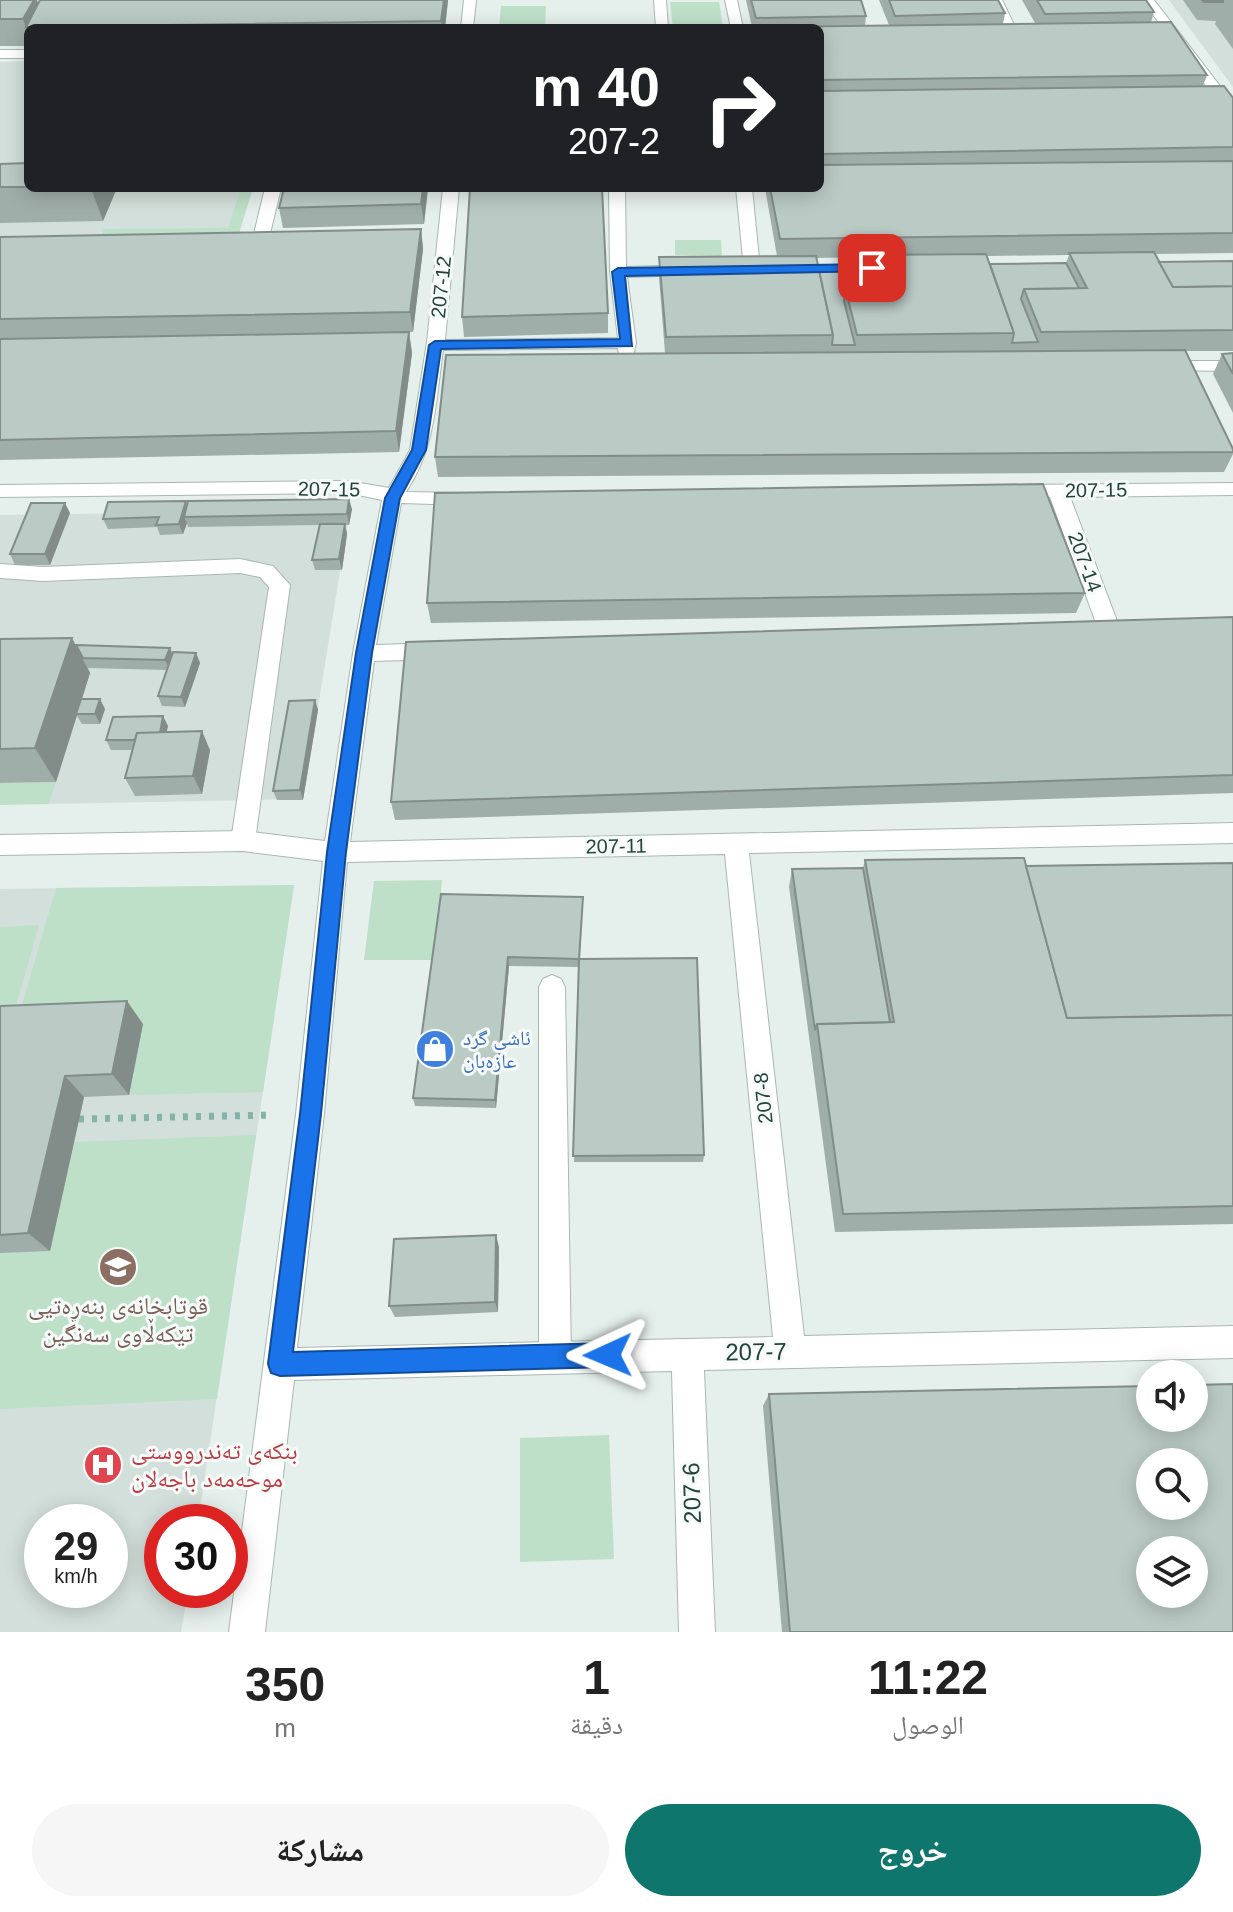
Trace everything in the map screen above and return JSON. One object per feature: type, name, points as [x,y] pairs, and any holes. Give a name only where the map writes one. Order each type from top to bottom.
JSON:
[{"type":"street","points":[[467,24],[470,0]]},
{"type":"street","points":[[660,0],[662,24]]},
{"type":"street","points":[[731,0],[736,24]]},
{"type":"street","points":[[996,0],[1023,41],[1000,41]]},
{"type":"street","points":[[1148,0],[1169,40],[1229,106]]},
{"type":"street","points":[[0,54],[24,54]]},
{"type":"street","points":[[1209,101],[1229,106]]},
{"type":"street","points":[[260,242],[272,192]]},
{"type":"street","name":"207-12","points":[[247,1632],[310,1114],[336,852],[364,653],[394,496],[419,450],[436,373],[430,344],[438,240],[450,192]]},
{"type":"street","points":[[617,192],[618,272],[627,343],[625,371]]},
{"type":"street","points":[[744,192],[752,269]]},
{"type":"street","points":[[618,272],[707,270]]},
{"type":"street","points":[[430,344],[627,343]]},
{"type":"street","points":[[1151,366],[1186,373],[1233,366]]},
{"type":"street","name":"207-15","points":[[0,491],[349,487],[412,499],[486,498]]},
{"type":"street","name":"207-15","points":[[994,492],[1233,489]]},
{"type":"street","name":"207-14","points":[[1058,491],[1111,634]]},
{"type":"street","points":[[0,571],[43,574],[240,566],[266,571],[280,585],[243,841]]},
{"type":"street","points":[[364,653],[460,651]]},
{"type":"street","name":"207-11","points":[[0,845],[243,841],[336,852],[1233,833]]},
{"type":"street","name":"207-8","points":[[736,844],[790,1351]]},
{"type":"street","points":[[552,987],[555,1357]]},
{"type":"street","name":"207-7","points":[[280,1364],[1233,1342]]},
{"type":"street","name":"207-6","points":[[687,1353],[697,1632]]},
{"type":"path","points":[[79,1119],[310,1114]]},
{"type":"shaded area","points":[[1169,0],[1233,0],[1233,87]]},
{"type":"shaded area","points":[[24,61],[24,192],[252,192],[239,233],[0,236],[0,62]]},
{"type":"shaded area","points":[[350,510],[303,799],[49,804],[90,674],[0,674],[0,515]]},
{"type":"shaded area","name":"قوتابخانەی بنەڕەتیی تێکەڵاوی سەنگین","points":[[294,885],[201,1504],[144,1504],[144,1608],[185,1608],[181,1632],[0,1632],[0,889]]},
{"type":"green space","points":[[670,2],[719,2],[722,24],[673,24]]},
{"type":"green space","points":[[501,6],[546,6],[545,24],[499,24]]},
{"type":"green space","points":[[240,192],[252,192],[239,233],[102,235],[104,229],[228,228]]},
{"type":"green space","points":[[675,240],[721,240],[722,256],[675,255]]},
{"type":"green space","points":[[56,782],[49,804],[0,805],[0,783]]},
{"type":"green space","points":[[442,880],[435,960],[364,960],[374,881]]},
{"type":"green space","points":[[294,885],[263,1092],[129,1095],[143,1024],[15,1029],[56,888]]},
{"type":"green space","points":[[39,925],[0,1062],[0,927]]},
{"type":"green space","points":[[256,1135],[217,1399],[0,1409],[0,1253],[74,1142]]},
{"type":"green space","points":[[609,1435],[614,1559],[520,1562],[520,1438]]},
{"type":"building","points":[[0,0],[34,0],[23,19],[0,19]]},
{"type":"building","points":[[40,0],[444,0],[441,21],[28,24]]},
{"type":"building","points":[[751,0],[861,0],[866,16],[756,18]]},
{"type":"building","points":[[889,0],[998,0],[1005,13],[895,16]]},
{"type":"building","points":[[1037,0],[1146,0],[1154,12],[1045,14]]},
{"type":"building","points":[[1171,22],[1207,75],[824,80],[824,26]]},
{"type":"building","points":[[1224,86],[1233,98],[1233,147],[824,154],[824,91]]},
{"type":"building","points":[[1233,161],[1233,233],[780,239],[771,192],[824,192],[824,165]]},
{"type":"building","points":[[24,163],[24,187],[0,187],[0,164]]},
{"type":"building","points":[[283,192],[422,192],[421,204],[279,208]]},
{"type":"building","points":[[470,192],[602,192],[608,313],[462,317]]},
{"type":"building","points":[[421,229],[410,312],[0,319],[0,237]]},
{"type":"building","points":[[1154,252],[1173,287],[1233,286],[1233,330],[1041,332],[1024,289],[1087,288],[1069,253]]},
{"type":"building","points":[[986,254],[1014,333],[857,335],[846,291],[876,290],[870,255]]},
{"type":"building","points":[[816,256],[833,335],[666,337],[659,257]]},
{"type":"building","points":[[1233,261],[1233,286],[1173,287],[1159,262]]},
{"type":"building","points":[[1066,263],[1079,288],[1024,289],[1021,299],[1038,342],[1012,343],[1014,333],[990,264]]},
{"type":"building","points":[[818,265],[868,265],[873,291],[846,291],[844,301],[855,345],[832,345],[833,335]]},
{"type":"building","points":[[409,332],[396,431],[0,440],[0,339]]},
{"type":"building","points":[[1185,350],[1233,452],[435,457],[446,355]]},
{"type":"building","points":[[1233,353],[1233,374],[1222,354]]},
{"type":"building","points":[[1043,484],[1085,593],[427,603],[435,493]]},
{"type":"building","points":[[349,499],[347,514],[184,517],[188,501]]},
{"type":"building","points":[[186,501],[179,524],[156,525],[159,517],[103,519],[108,502]]},
{"type":"building","points":[[31,503],[65,503],[45,554],[10,554]]},
{"type":"building","points":[[320,524],[345,524],[339,559],[312,560]]},
{"type":"building","points":[[1233,617],[1233,775],[391,802],[406,642]]},
{"type":"building","points":[[72,638],[35,748],[0,749],[0,639]]},
{"type":"building","points":[[76,645],[170,648],[165,660],[83,658]]},
{"type":"building","points":[[173,652],[196,653],[181,697],[158,696]]},
{"type":"building","points":[[81,699],[100,699],[95,714],[76,714]]},
{"type":"building","points":[[315,700],[300,790],[273,791],[289,701]]},
{"type":"building","points":[[163,716],[160,733],[137,733],[135,740],[106,740],[113,717]]},
{"type":"building","points":[[202,731],[193,776],[125,778],[137,733]]},
{"type":"building","points":[[1024,858],[1067,1018],[1233,1015],[1233,1206],[843,1214],[817,1024],[894,1022],[865,860]]},
{"type":"building","points":[[1233,863],[1233,1015],[1067,1018],[1026,866]]},
{"type":"building","points":[[863,868],[890,1022],[817,1024],[815,1030],[792,869]]},
{"type":"building","points":[[441,894],[583,897],[579,959],[508,957],[495,1100],[413,1098]]},
{"type":"building","points":[[697,958],[704,1155],[573,1156],[579,959]]},
{"type":"building","name":"قوتابخانەی بنەڕەتیی تێکەڵاوی سەنگین","points":[[127,1001],[112,1074],[65,1076],[28,1233],[0,1235],[0,1006]]},
{"type":"building","points":[[496,1235],[495,1302],[389,1306],[394,1239]]},
{"type":"building","points":[[1233,1384],[1233,1632],[790,1632],[769,1394],[1136,1386],[1136,1432],[1208,1432],[1208,1385]]},
{"type":"place","name":"ئاشی گرد عازه‌بان","points":[[435,1049]]},
{"type":"place","name":"قوتابخانەی بنەڕەتیی تێکەڵاوی سەنگین","points":[[118,1267]]},
{"type":"place","name":"بنکەی تەندرووستی موحەمەد باجەلان","points":[[103,1465]]},
{"type":"route","points":[[608,1355],[280,1364],[310,1114],[336,852],[364,653],[392,498],[411,470],[419,450],[435,345],[627,343],[618,272],[872,268]]}]
